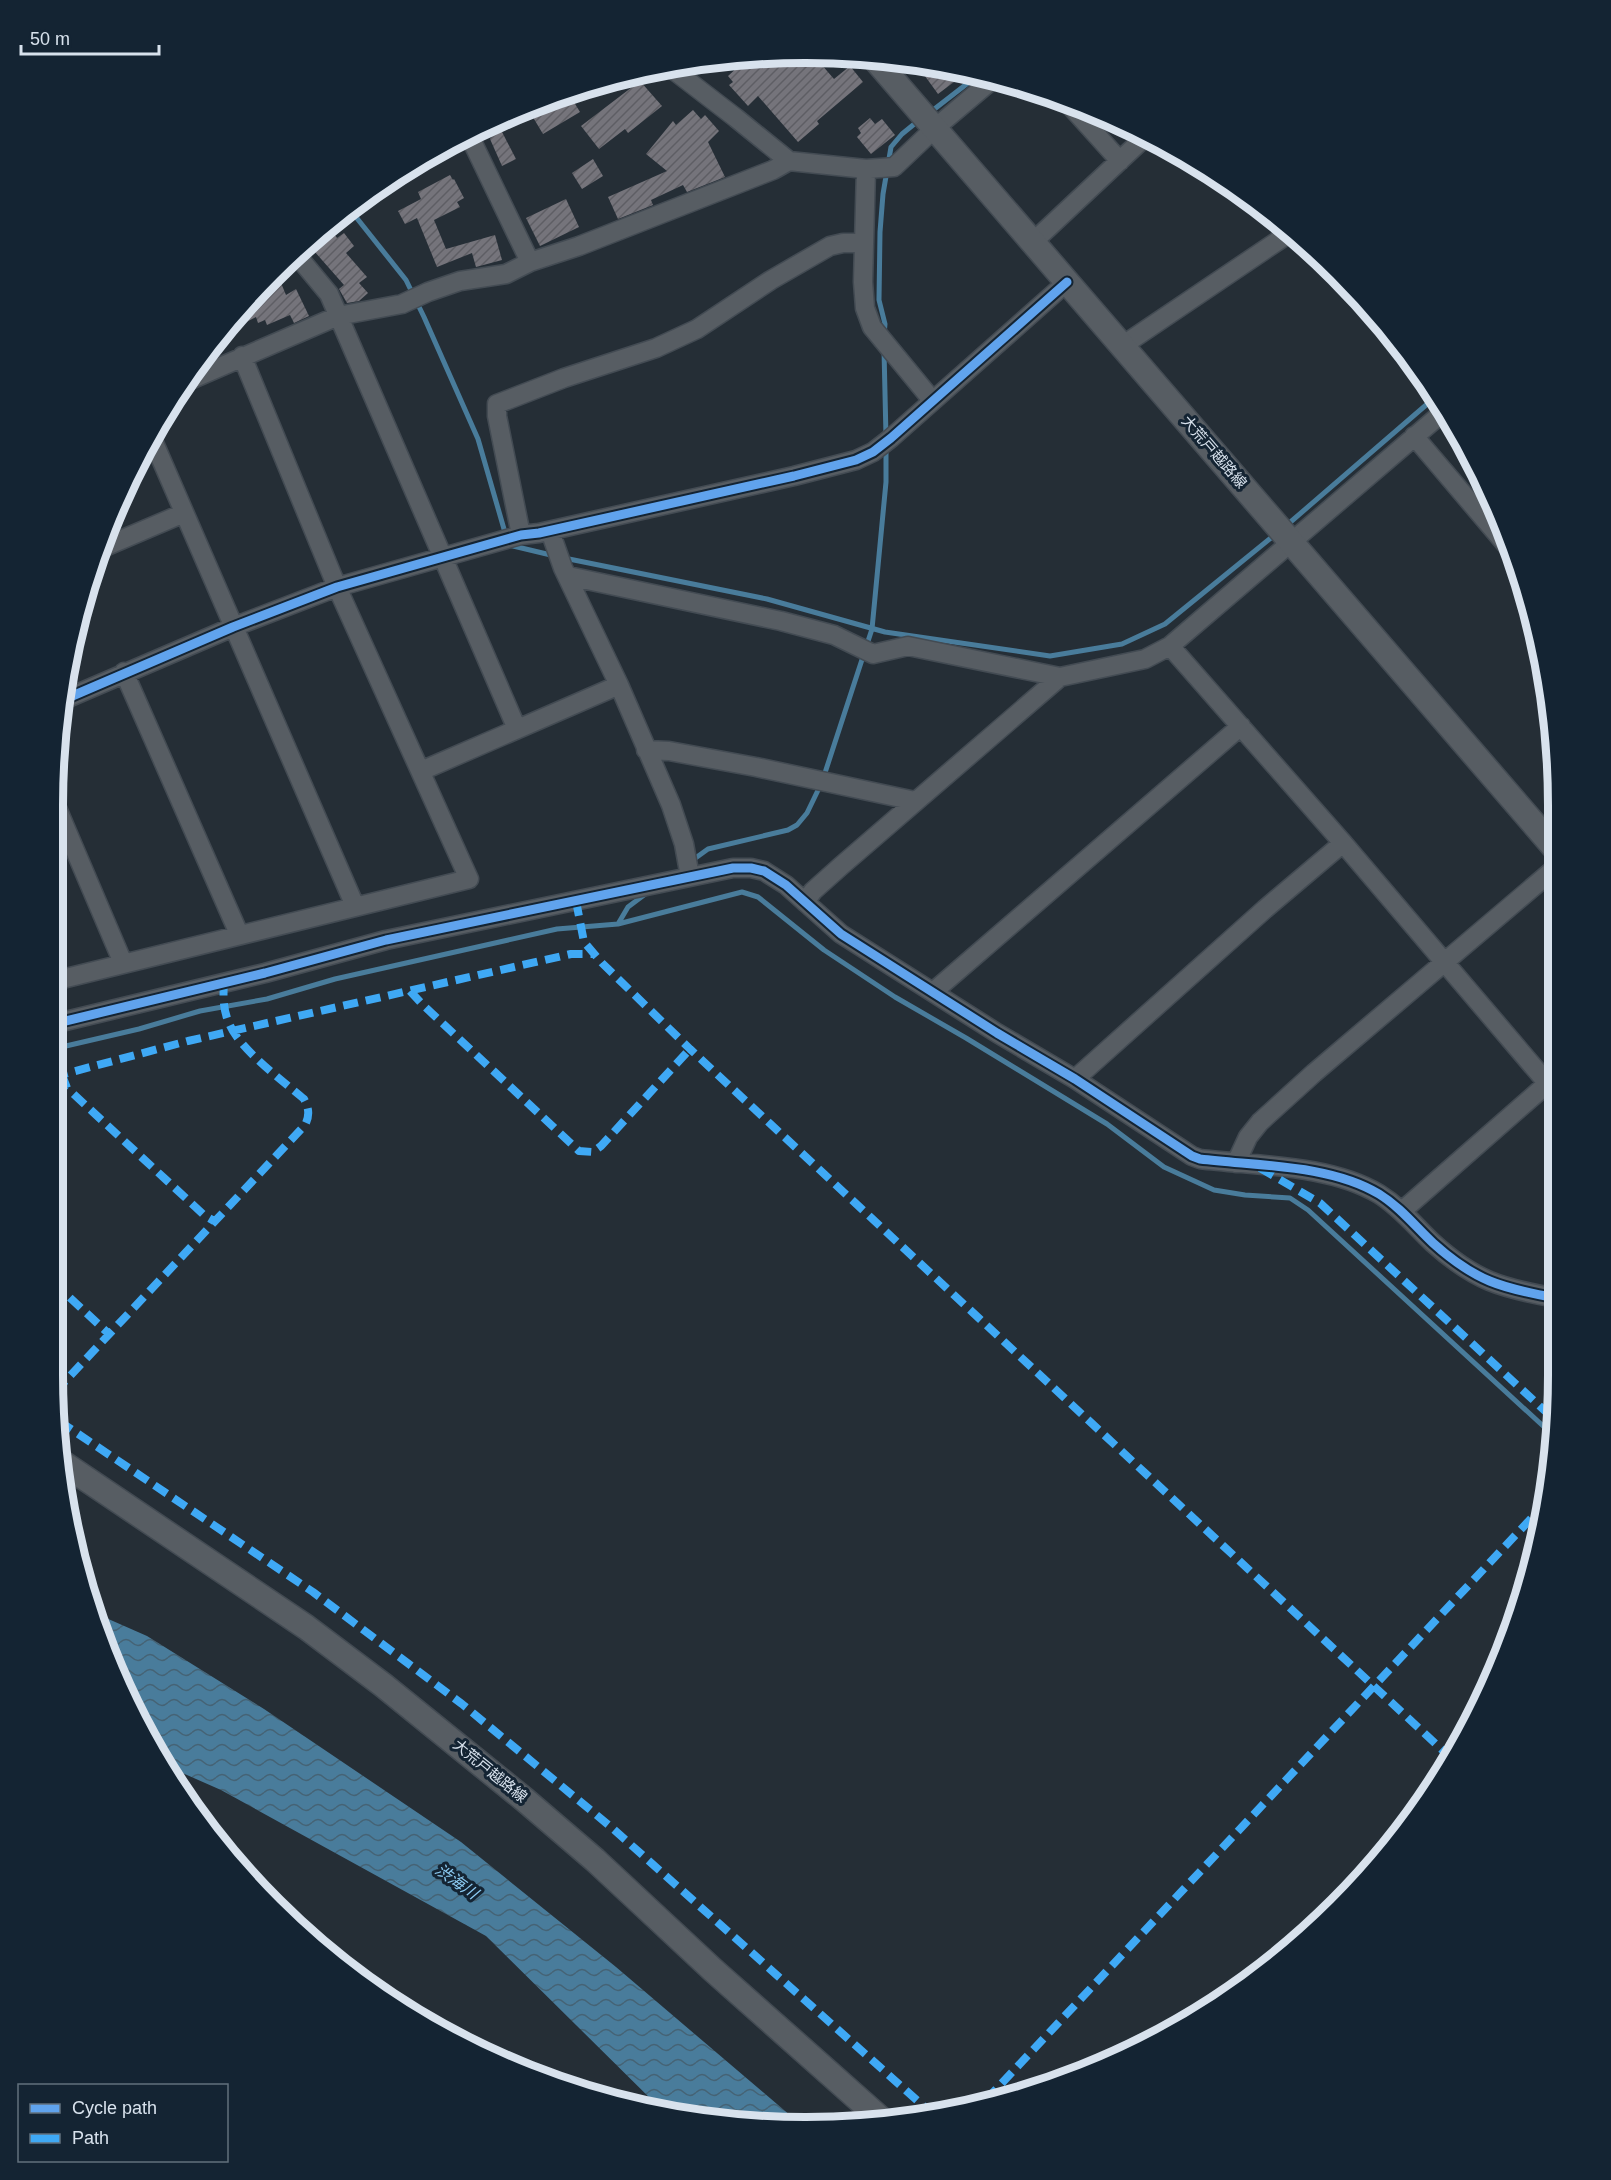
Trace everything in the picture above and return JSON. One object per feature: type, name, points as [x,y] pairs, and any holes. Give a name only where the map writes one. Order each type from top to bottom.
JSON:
[{"type":"main road","name":"大荒戸越路線","points":[[882,67],[1548,840]]},
{"type":"main road","name":"大荒戸越路線","points":[[69,1467],[306,1627],[416,1711],[595,1860],[713,1970],[874,2113]]},
{"type":"street","points":[[679,74],[789,161],[866,169],[894,167],[986,85]]},
{"type":"street","points":[[1079,116],[1120,161]]},
{"type":"street","points":[[472,142],[530,262]]},
{"type":"street","points":[[1032,243],[1139,142]]},
{"type":"street","points":[[201,375],[338,316],[402,304],[460,281],[506,274],[530,262],[590,242],[773,170],[789,161]]},
{"type":"street","points":[[866,169],[865,308],[872,327],[932,400]]},
{"type":"street","points":[[1122,346],[1283,237]]},
{"type":"street","points":[[521,535],[497,416],[497,404],[564,378],[656,348],[697,329],[771,280],[830,246],[843,243],[864,243]]},
{"type":"street","points":[[301,260],[329,294],[517,729]]},
{"type":"street","points":[[71,696],[233,627],[337,587],[443,555],[521,535],[550,531],[856,460],[873,452],[891,438],[1067,282]]},
{"type":"street","points":[[63,979],[469,879],[337,587],[242,356]]},
{"type":"street","points":[[568,576],[781,621],[834,635],[873,654],[908,646],[1060,677],[1145,659],[1170,646],[1438,417]]},
{"type":"street","points":[[1414,436],[1495,532]]},
{"type":"street","points":[[156,447],[355,906]]},
{"type":"street","points":[[111,544],[184,513]]},
{"type":"street","points":[[550,531],[671,805],[684,844],[690,877]]},
{"type":"street","points":[[1170,646],[1241,726],[1284,779],[1343,843],[1548,1085]]},
{"type":"street","points":[[124,672],[238,934]]},
{"type":"street","points":[[805,902],[824,881],[1060,677]]},
{"type":"street","points":[[421,771],[619,685]]},
{"type":"street","points":[[933,992],[1241,726]]},
{"type":"street","points":[[646,750],[669,751],[756,767],[915,801]]},
{"type":"street","points":[[63,822],[123,963]]},
{"type":"street","points":[[1075,1079],[1273,902],[1343,843]]},
{"type":"street","points":[[63,1022],[265,973],[386,940],[733,868],[751,868],[764,871],[786,885],[841,934],[1027,1052],[1075,1079],[1192,1156],[1200,1159],[1325,1174],[1378,1193],[1402,1211],[1431,1241],[1457,1263],[1479,1277],[1496,1285],[1548,1296]]},
{"type":"street","points":[[1236,1163],[1248,1137],[1260,1122],[1314,1073],[1548,874]]},
{"type":"street","points":[[1402,1211],[1548,1090]]},
{"type":"water","name":"渋海川","points":[[104,1617],[147,1636],[264,1709],[461,1842],[616,1967],[791,2116],[709,2111],[653,2101],[486,1936],[221,1790],[178,1771],[140,1703]]},
{"type":"building","points":[[821,64],[834,79],[850,66],[863,82],[817,121],[819,124],[798,142],[758,96],[748,106],[729,85],[733,82],[728,76],[738,67]]},
{"type":"building","points":[[922,72],[958,79],[938,94]]},
{"type":"building","points":[[638,82],[641,82],[662,106],[628,133],[625,129],[599,149],[581,126]]},
{"type":"building","points":[[573,100],[580,112],[543,134],[532,116]]},
{"type":"building","points":[[693,110],[701,119],[705,115],[719,131],[708,142],[725,177],[687,192],[683,185],[651,200],[653,205],[618,219],[608,197],[667,171],[646,154],[673,121],[676,125]]},
{"type":"building","points":[[870,118],[875,124],[882,119],[895,135],[871,154],[857,137],[861,133],[858,128]]},
{"type":"building","points":[[501,129],[516,159],[502,166],[490,139]]},
{"type":"building","points":[[593,159],[603,176],[582,189],[572,173]]},
{"type":"building","points":[[450,175],[464,198],[457,202],[460,207],[434,220],[446,249],[495,235],[502,260],[476,267],[472,253],[437,267],[417,218],[405,224],[398,211],[421,199],[418,192]]},
{"type":"building","points":[[566,199],[579,227],[540,246],[526,218]]},
{"type":"building","points":[[333,233],[337,238],[344,233],[354,246],[346,253],[367,277],[359,283],[368,293],[359,301],[347,303],[339,289],[344,285],[313,250]]},
{"type":"building","points":[[280,280],[286,295],[296,289],[309,316],[294,323],[290,315],[267,325],[265,320],[258,323],[256,317],[239,326]]},
{"type":"waterway","points":[[928,114],[970,82]]},
{"type":"waterway","points":[[884,335],[885,324],[879,300],[883,194],[891,147],[918,121]]},
{"type":"waterway","points":[[354,215],[406,280],[424,317],[478,439],[506,536]]},
{"type":"waterway","points":[[884,350],[886,437]]},
{"type":"waterway","points":[[1287,525],[1429,402]]},
{"type":"waterway","points":[[690,862],[708,849],[788,830],[797,825],[807,813],[822,782],[872,629],[886,482],[886,449]]},
{"type":"waterway","points":[[564,558],[767,599],[885,632],[1050,656],[1122,644],[1165,624],[1277,533]]},
{"type":"waterway","points":[[509,545],[555,556]]},
{"type":"waterway","points":[[618,924],[628,907],[648,892]]},
{"type":"waterway","points":[[63,1047],[139,1029],[200,1011],[267,999],[335,979],[557,929],[618,924],[742,892],[758,897],[824,950],[895,997],[1107,1124],[1164,1167],[1214,1190],[1290,1198],[1308,1210],[1546,1428]]},
{"type":"marked path","points":[[576,901],[584,942],[602,963],[690,1049],[1445,1752]]},
{"type":"marked path","points":[[63,1074],[188,1041],[571,954],[594,954]]},
{"type":"marked path","points":[[63,1383],[307,1121],[308,1112],[304,1099],[262,1064],[234,1033],[225,1008],[224,982]]},
{"type":"marked path","points":[[410,991],[579,1151],[593,1152],[601,1146],[690,1049]]},
{"type":"marked path","points":[[63,1078],[67,1088],[204,1215],[214,1221]]},
{"type":"marked path","points":[[1260,1168],[1320,1203],[1546,1412]]},
{"type":"marked path","points":[[63,1291],[109,1334]]},
{"type":"marked path","points":[[65,1425],[313,1592],[462,1704],[611,1827],[925,2107]]},
{"type":"marked path","points":[[992,2093],[1535,1515]]},
{"type":"cycle path","points":[[71,697],[233,627],[337,587],[521,535],[539,533],[794,476],[856,460],[873,452],[891,438],[1067,282]]},
{"type":"cycle path","points":[[63,1022],[265,973],[386,940],[733,868],[751,868],[764,871],[786,885],[841,934],[997,1033],[1075,1079],[1192,1156],[1200,1159],[1292,1168],[1338,1177],[1359,1184],[1387,1199],[1433,1243],[1462,1266],[1504,1286],[1548,1296]]}]
